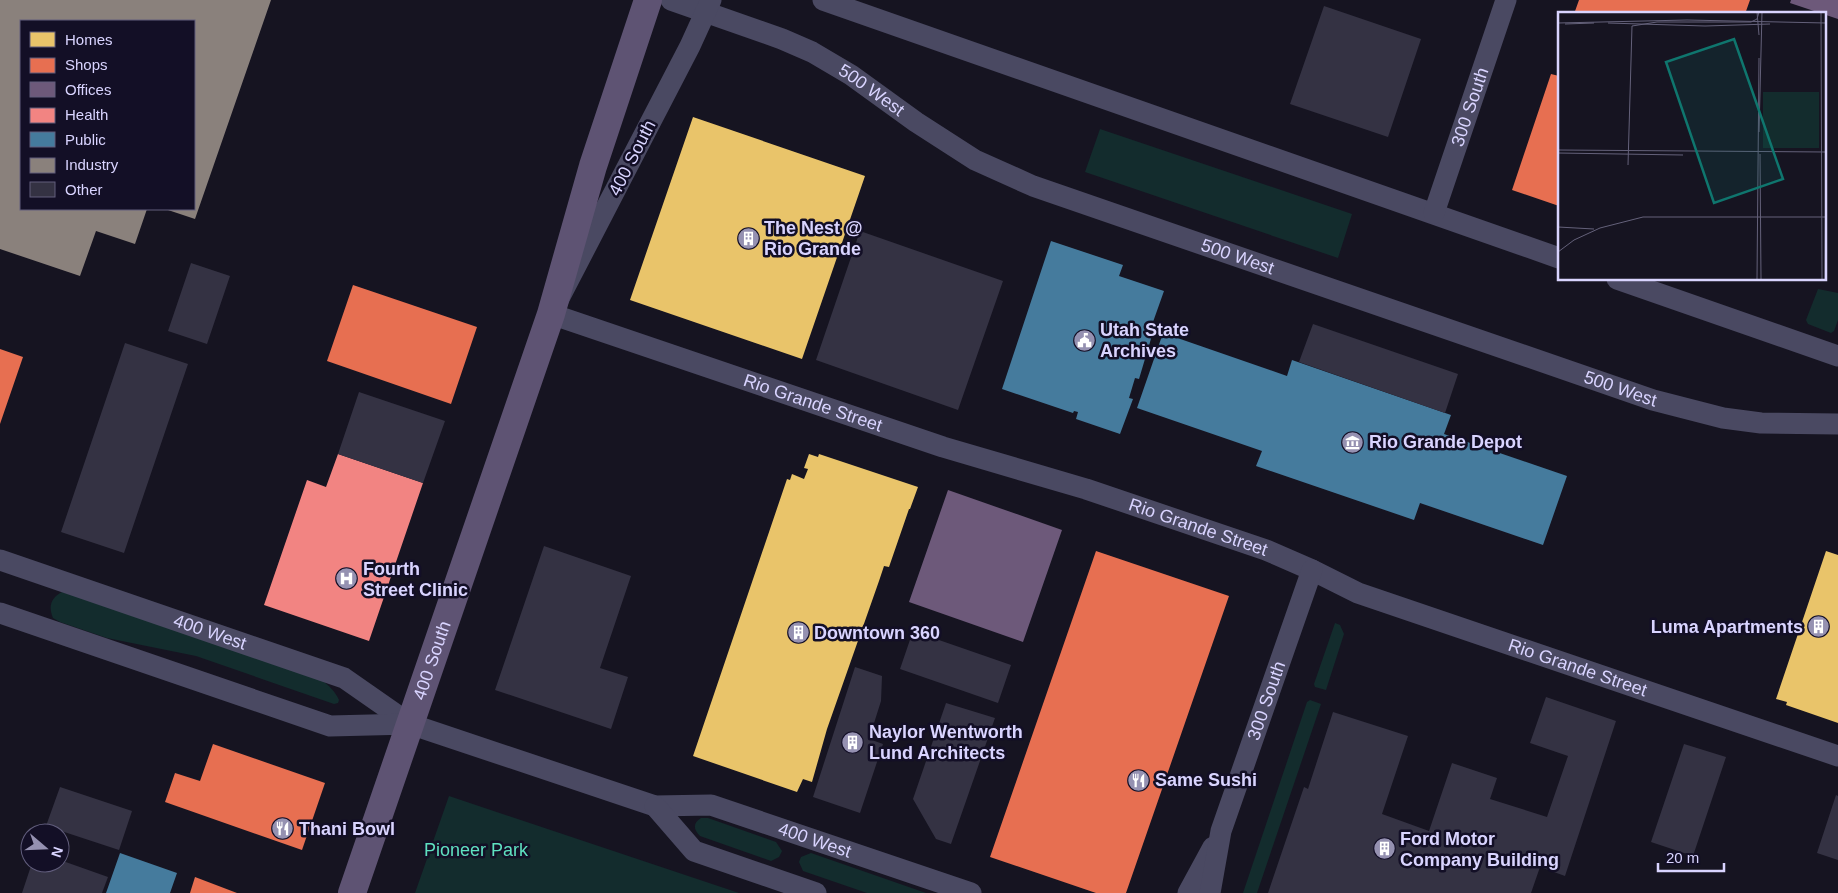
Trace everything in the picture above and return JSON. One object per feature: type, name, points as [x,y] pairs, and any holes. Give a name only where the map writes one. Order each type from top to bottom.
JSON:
[{"type":"main road","name":"400 South","points":[[352,893],[551,314],[593,166],[648,0]]},
{"type":"street","name":"500 West","points":[[671,0],[709,6],[812,52],[851,75],[916,122],[975,160],[1033,186],[1662,402],[1723,418],[1751,422],[1801,425],[1838,424]]},
{"type":"street","points":[[823,0],[1558,258]]},
{"type":"street","name":"300 South","points":[[1434,213],[1506,0]]},
{"type":"street","name":"400 South","points":[[551,314],[709,6]]},
{"type":"street","points":[[1620,280],[1838,356]]},
{"type":"street","name":"Rio Grande Street","points":[[551,314],[943,447],[1096,492],[1266,550],[1358,593],[1838,756]]},
{"type":"street","name":"400 West","points":[[0,560],[344,678],[410,724],[655,806],[711,805],[971,893]]},
{"type":"street","name":"300 South","points":[[1188,893],[1221,831],[1312,570]]},
{"type":"street","name":"400 West","points":[[0,613],[330,726],[410,724]]},
{"type":"street","points":[[655,806],[694,851],[816,893]]},
{"type":"street","name":"300 South","points":[[1210,893],[1221,831]]},
{"type":"green space","points":[[1100,129],[1352,214],[1338,258],[1085,172]]},
{"type":"green space","points":[[1818,289],[1838,293],[1838,320],[1834,331],[1831,333],[1808,324],[1806,320]]},
{"type":"green space","points":[[62,592],[322,680],[336,694],[339,700],[338,703],[334,704],[196,656],[107,638],[60,622],[53,618],[51,606],[55,597]]},
{"type":"green space","points":[[1335,623],[1340,625],[1344,634],[1326,690],[1315,687],[1314,684]]},
{"type":"green space","points":[[1310,700],[1321,704],[1257,893],[1243,893],[1307,702]]},
{"type":"green space","name":"Pioneer Park","points":[[449,796],[739,893],[415,893]]},
{"type":"green space","points":[[701,818],[708,818],[776,842],[782,851],[779,857],[771,861],[700,836],[695,826],[696,822]]},
{"type":"green space","points":[[811,853],[926,893],[867,893],[803,871],[799,862],[801,857]]},
{"type":"building: Homes","name":"The Nest @ Rio Grande","points":[[693,117],[865,176],[802,359],[630,300]]},
{"type":"building: Homes","name":"Downtown 360","points":[[809,454],[818,457],[819,454],[918,487],[889,567],[884,566],[827,729],[812,782],[803,779],[797,792],[693,756],[787,479],[790,480],[792,474],[804,479],[808,469],[804,468]]},
{"type":"building: Homes","name":"Luma Apartments","points":[[1826,551],[1838,555],[1838,723],[1786,705],[1787,702],[1776,699]]},
{"type":"building: Shops","points":[[1579,0],[1750,0],[1746,12],[1575,12]]},
{"type":"building: Shops","points":[[1551,74],[1558,76],[1558,206],[1512,190]]},
{"type":"building: Shops","points":[[353,285],[477,327],[451,404],[327,361]]},
{"type":"building: Shops","points":[[0,349],[23,357],[0,424]]},
{"type":"building: Shops","points":[[1096,551],[1229,596],[1126,893],[1096,893],[990,857]]},
{"type":"building: Shops","points":[[213,744],[325,783],[302,850],[165,802],[175,773],[200,781]]},
{"type":"building: Shops","points":[[195,877],[237,893],[190,893]]},
{"type":"building: Offices","points":[[1791,0],[1838,0],[1838,19],[1826,15],[1826,12],[1817,12],[1790,3]]},
{"type":"building: Offices","points":[[948,490],[1062,530],[1023,642],[909,602]]},
{"type":"building: Health","points":[[338,454],[423,483],[369,641],[264,605],[307,480],[326,487]]},
{"type":"building: Public","name":"Utah State Archives","points":[[1051,241],[1123,265],[1119,276],[1164,291],[1153,322],[1156,322],[1139,379],[1135,378],[1129,398],[1133,399],[1120,434],[1076,419],[1078,412],[1074,411],[1073,413],[1002,389]]},
{"type":"building: Public","name":"Rio Grande Depot","points":[[1163,333],[1287,376],[1292,360],[1451,415],[1444,434],[1567,476],[1543,545],[1420,503],[1414,520],[1256,466],[1262,451],[1137,408]]},
{"type":"building: Public","points":[[120,853],[177,873],[170,893],[106,893]]},
{"type":"building: Industry","points":[[0,0],[271,0],[195,219],[168,210],[195,210],[195,20],[20,20],[20,210],[147,210],[135,244],[96,231],[80,276],[0,249]]},
{"type":"building: Other","points":[[1324,6],[1421,39],[1388,137],[1290,104]]},
{"type":"building: Other","points":[[860,231],[1003,281],[958,410],[816,360]]},
{"type":"building: Other","points":[[191,263],[230,276],[207,344],[168,331]]},
{"type":"building: Other","points":[[1313,324],[1458,374],[1445,413],[1299,362]]},
{"type":"building: Other","points":[[125,343],[188,364],[124,553],[61,532]]},
{"type":"building: Other","points":[[359,392],[445,421],[423,483],[338,454]]},
{"type":"building: Other","points":[[544,546],[631,576],[600,668],[628,677],[611,729],[495,690]]},
{"type":"building: Other","points":[[913,631],[1011,665],[998,703],[900,669]]},
{"type":"building: Other","name":"Naylor Wentworth Lund Architects","points":[[855,667],[882,676],[881,701],[869,739],[883,744],[860,813],[813,797]]},
{"type":"building: Other","points":[[1546,697],[1616,721],[1565,876],[1540,867],[1531,893],[1268,893],[1304,787],[1308,789],[1333,712],[1408,736],[1382,814],[1429,831],[1452,763],[1497,778],[1490,799],[1547,817],[1568,756],[1530,743]]},
{"type":"building: Other","points":[[946,703],[995,718],[951,844],[936,839],[913,799]]},
{"type":"building: Other","points":[[1684,744],[1726,757],[1693,856],[1651,842]]},
{"type":"building: Other","points":[[60,787],[132,811],[119,850],[70,834],[70,823],[47,823]]},
{"type":"building: Other","points":[[1836,795],[1838,796],[1838,860],[1817,853]]},
{"type":"building: Other","points":[[70,864],[108,877],[102,893],[22,893],[29,873],[70,873]]},
{"type":"place","name":"The Nest @ Rio Grande","points":[[748,238]]},
{"type":"place","name":"Utah State Archives","points":[[1084,340]]},
{"type":"place","name":"Rio Grande Depot","points":[[1353,442]]},
{"type":"place","name":"Fourth Street Clinic","points":[[347,579]]},
{"type":"place","name":"Luma Apartments","points":[[1819,627]]},
{"type":"place","name":"Downtown 360","points":[[798,633]]},
{"type":"place","name":"Naylor Wentworth Lund Architects","points":[[853,742]]},
{"type":"place","name":"Same Sushi","points":[[1139,780]]},
{"type":"place","name":"Thani Bowl","points":[[283,829]]},
{"type":"place","name":"Ford Motor Company Building","points":[[1384,849]]}]
